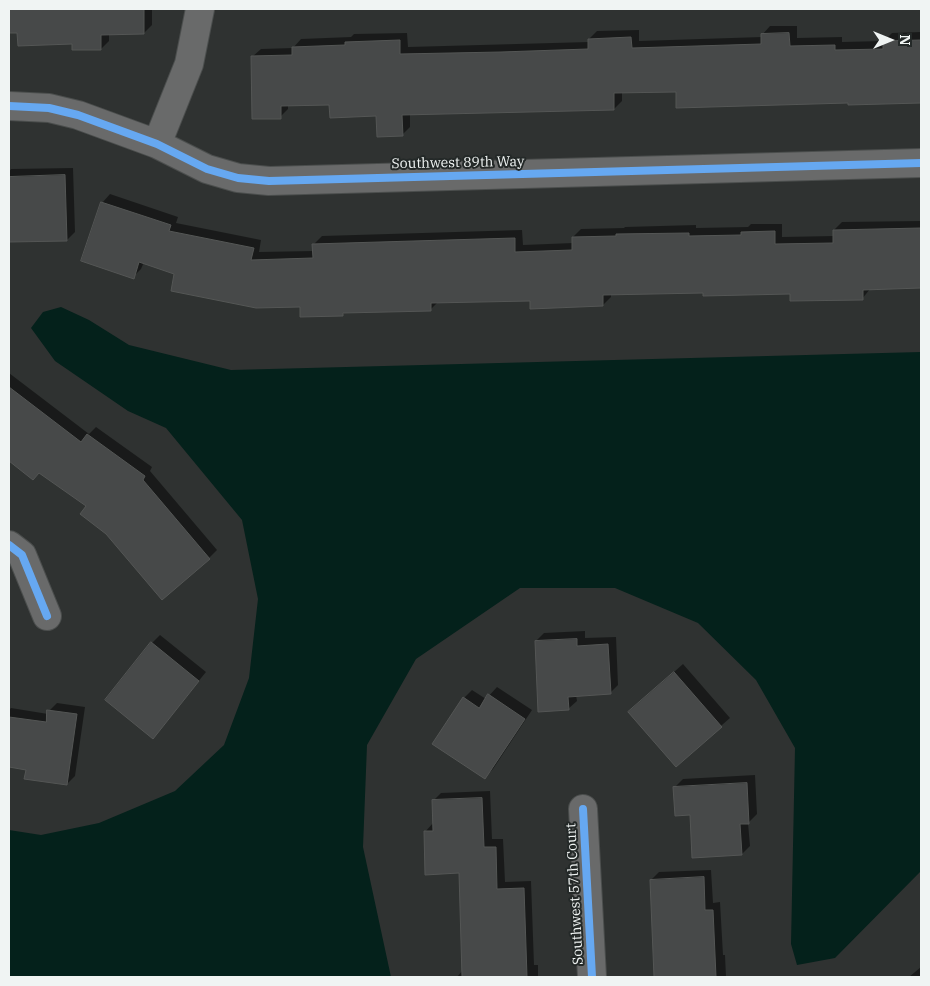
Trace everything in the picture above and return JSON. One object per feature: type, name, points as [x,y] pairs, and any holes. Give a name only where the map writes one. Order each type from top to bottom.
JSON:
[{"type":"street","points":[[157,144],[189,64],[200,9]]},
{"type":"street","name":"Southwest 89th Way","points":[[9,106],[49,108],[78,114],[157,144],[207,169],[238,178],[269,181],[921,163]]},
{"type":"street","points":[[9,545],[22,555],[47,616]]},
{"type":"street","name":"Southwest 57th Court","points":[[583,809],[592,977]]},
{"type":"shaded area","points":[[61,307],[89,320],[129,345],[231,370],[921,352],[921,871],[835,958],[797,965],[791,944],[795,748],[756,680],[698,623],[615,588],[520,588],[416,659],[367,745],[363,847],[391,977],[9,977],[9,830],[41,835],[99,823],[175,791],[224,745],[249,678],[258,599],[242,520],[166,428],[128,411],[55,361],[31,328],[43,312]]},
{"type":"building","points":[[9,9],[144,9],[144,34],[101,35],[101,50],[72,50],[72,44],[18,46],[17,33],[9,33]]},
{"type":"building","points":[[789,33],[790,46],[835,45],[835,50],[883,49],[883,41],[921,40],[921,103],[676,108],[676,92],[614,93],[614,110],[402,115],[403,136],[377,137],[376,116],[330,118],[329,105],[281,106],[281,119],[252,119],[251,56],[292,55],[292,47],[345,45],[345,42],[400,40],[400,54],[501,52],[588,49],[588,39],[631,37],[632,48],[761,44],[761,34]]},
{"type":"building","points":[[65,175],[67,241],[9,242],[9,177]]},
{"type":"building","points":[[101,202],[171,225],[169,231],[254,248],[251,260],[313,258],[312,244],[515,238],[515,252],[572,250],[572,237],[616,236],[616,234],[689,233],[689,236],[741,235],[741,232],[775,231],[775,244],[833,243],[833,230],[921,228],[921,288],[863,290],[863,300],[790,301],[790,294],[703,296],[703,293],[603,295],[603,306],[530,309],[530,301],[431,303],[431,311],[343,313],[343,316],[300,317],[300,307],[256,308],[171,291],[174,274],[139,262],[134,279],[81,261]]},
{"type":"building","points":[[9,387],[81,442],[87,434],[145,476],[143,480],[210,559],[162,600],[106,534],[80,514],[86,506],[39,473],[33,480],[9,461]]},
{"type":"building","points":[[577,639],[577,646],[608,644],[611,694],[568,697],[569,710],[538,712],[535,641]]},
{"type":"building","points":[[151,642],[199,681],[153,739],[105,700]]},
{"type":"building","points":[[674,672],[722,727],[676,767],[628,712]]},
{"type":"building","points":[[488,694],[525,719],[485,779],[432,744],[463,697],[479,708]]},
{"type":"building","points":[[47,710],[77,714],[67,785],[24,779],[26,770],[9,767],[9,717],[46,722]]},
{"type":"building","points":[[747,783],[749,824],[740,824],[742,855],[692,858],[690,815],[675,816],[673,787]]},
{"type":"building","points":[[482,798],[484,847],[496,847],[497,889],[524,888],[527,977],[462,977],[459,873],[425,875],[424,831],[433,831],[432,800]]},
{"type":"building","points":[[704,877],[705,910],[713,910],[716,977],[654,977],[650,880]]},
{"type":"cycle path","points":[[9,106],[49,108],[78,115],[157,144],[207,169],[238,178],[269,181],[921,163]]},
{"type":"cycle path","points":[[9,545],[22,555],[47,616]]},
{"type":"cycle path","points":[[583,809],[592,977]]}]
